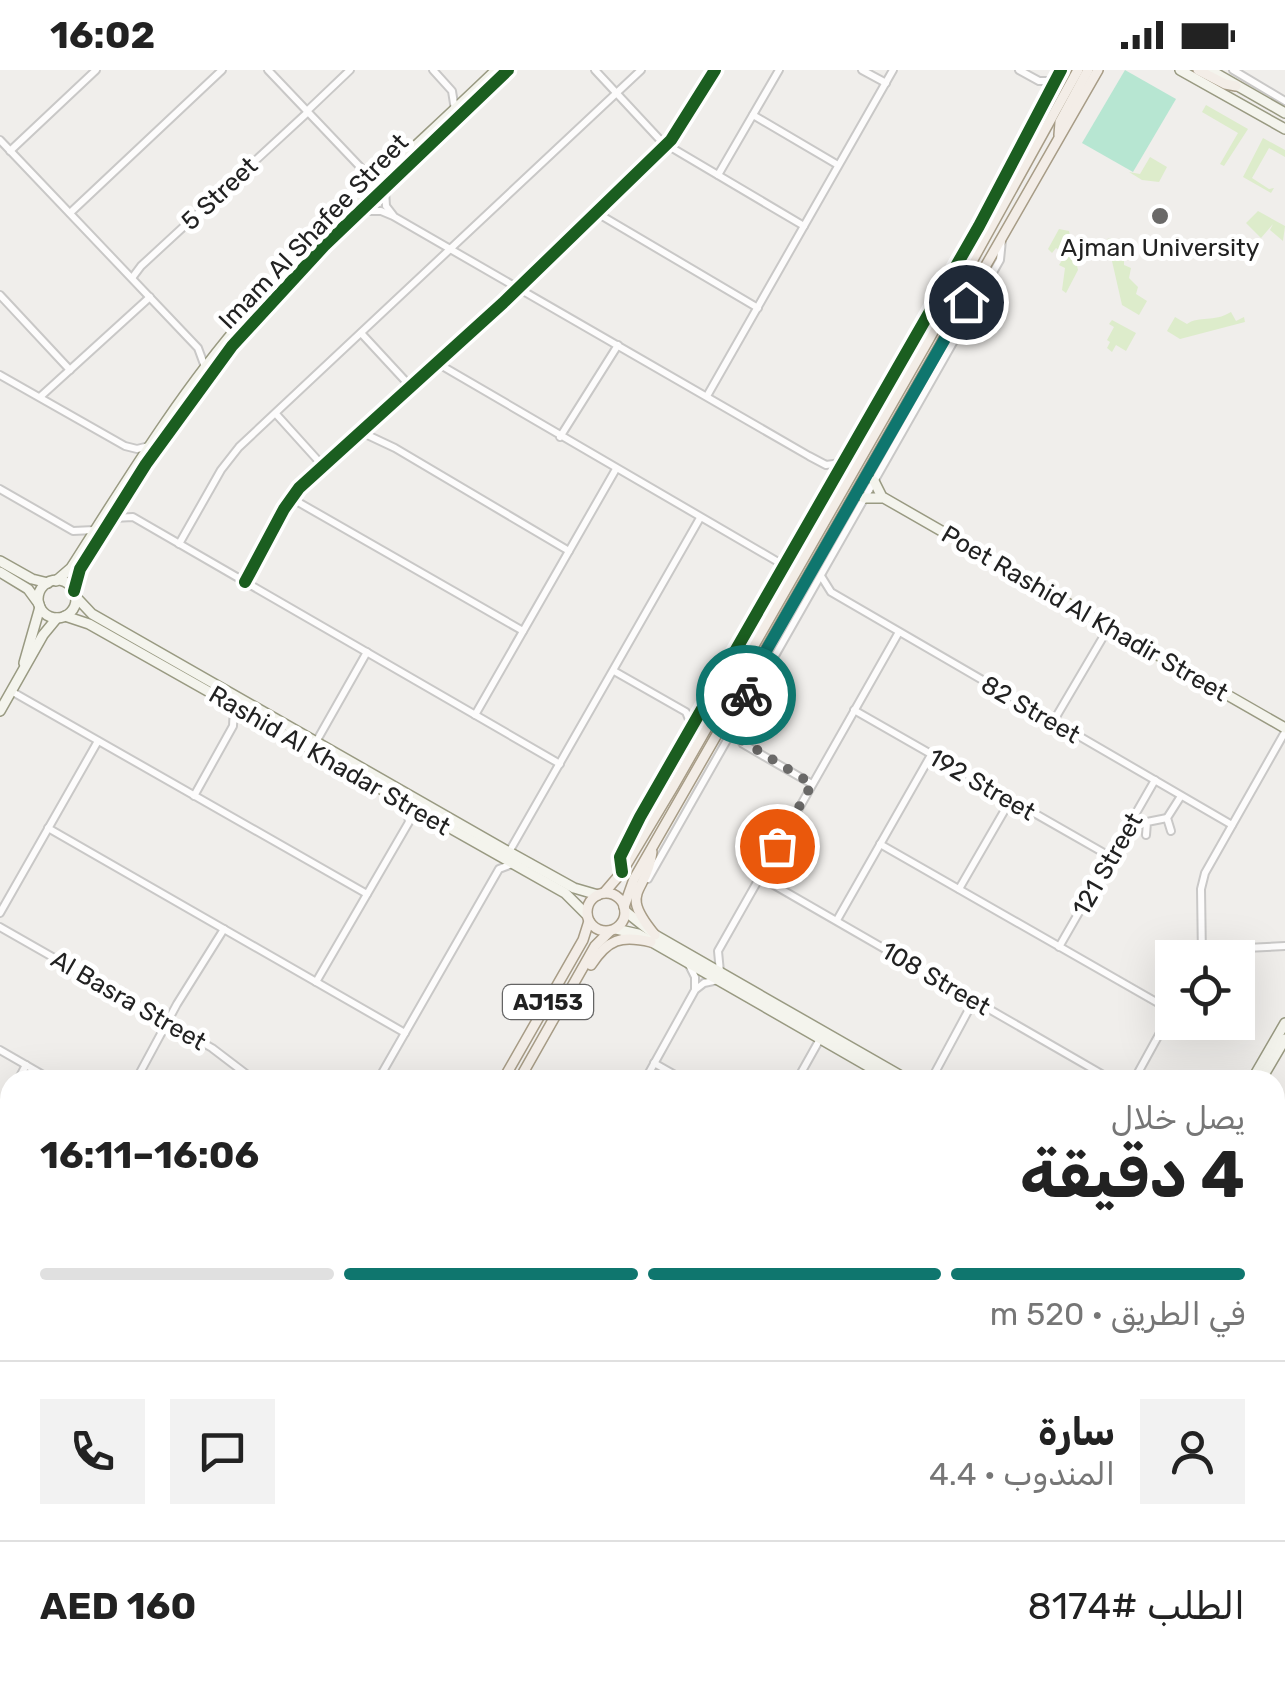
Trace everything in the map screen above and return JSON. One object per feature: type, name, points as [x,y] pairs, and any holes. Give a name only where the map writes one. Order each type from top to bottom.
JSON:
[{"type":"main road","points":[[1078,70],[673,786],[622,872],[589,904],[588,918],[598,930],[613,930],[623,922],[631,885],[844,525],[1096,71]]},
{"type":"main road","points":[[1198,70],[1236,86]]},
{"type":"main road","points":[[1004,176],[1023,166]]},
{"type":"main road","points":[[978,226],[981,245]]},
{"type":"main road","points":[[906,354],[928,341]]},
{"type":"main road","points":[[884,392],[884,416]]},
{"type":"main road","points":[[844,462],[864,451]]},
{"type":"main road","points":[[776,606],[778,578]]},
{"type":"main road","points":[[714,688],[734,679]]},
{"type":"main road","points":[[744,689],[749,700]]},
{"type":"main road","points":[[702,764],[714,758]]},
{"type":"main road","points":[[670,767],[673,786]]},
{"type":"main road","points":[[640,817],[661,806]]},
{"type":"main road","points":[[652,848],[651,862],[635,902],[653,938]]},
{"type":"main road","points":[[601,894],[617,896],[625,909]]},
{"type":"main road","name":"AJ153","points":[[509,1070],[580,946],[588,918]]},
{"type":"main road","name":"AJ153","points":[[525,1070],[596,946],[613,930]]},
{"type":"main road","points":[[576,982],[610,942],[628,937],[653,938]]},
{"type":"street","points":[[10,151],[96,70]]},
{"type":"street","points":[[70,214],[222,70]]},
{"type":"street","points":[[268,70],[365,172],[370,191]]},
{"type":"street","name":"5 Street","points":[[130,276],[350,70]]},
{"type":"street","points":[[433,70],[449,88],[455,110]]},
{"type":"street","name":"Imam Al Shafee Street","points":[[75,594],[78,573],[179,415],[223,357],[387,178],[496,70]]},
{"type":"street","name":"Imam Al Shafee Street","points":[[52,582],[71,568],[205,367],[284,274],[370,191],[508,70]]},
{"type":"street","points":[[595,70],[666,144],[804,226]]},
{"type":"street","points":[[179,544],[226,462],[641,70]]},
{"type":"street","points":[[245,582],[291,498],[666,144],[683,124],[715,70]]},
{"type":"street","points":[[718,176],[779,70]]},
{"type":"street","points":[[862,70],[886,84]]},
{"type":"street","points":[[707,396],[893,70]]},
{"type":"street","points":[[1020,70],[1042,82],[1055,80]]},
{"type":"street","points":[[622,872],[620,857],[640,817],[906,354],[1061,70]]},
{"type":"street","points":[[1180,70],[1285,129]]},
{"type":"street","points":[[1210,70],[1285,114]]},
{"type":"street","points":[[1233,70],[1285,101]]},
{"type":"street","points":[[449,88],[472,94]]},
{"type":"street","points":[[1214,90],[1223,107]]},
{"type":"street","points":[[753,115],[839,165]]},
{"type":"street","points":[[1270,132],[1285,129]]},
{"type":"street","points":[[0,140],[198,348],[205,367]]},
{"type":"street","points":[[393,146],[386,206],[394,216]]},
{"type":"street","points":[[365,172],[387,178]]},
{"type":"street","points":[[360,211],[394,216],[826,464],[844,462]]},
{"type":"street","points":[[596,212],[758,308]]},
{"type":"street","points":[[635,902],[810,594],[844,525],[864,498],[1000,260],[1002,239]]},
{"type":"street","points":[[0,295],[72,369]]},
{"type":"street","points":[[42,399],[148,296]]},
{"type":"street","points":[[362,334],[411,386]]},
{"type":"street","points":[[562,438],[617,344]]},
{"type":"street","points":[[198,348],[218,350]]},
{"type":"street","points":[[437,363],[785,566]]},
{"type":"street","points":[[0,375],[125,446],[149,446]]},
{"type":"street","points":[[276,414],[324,466]]},
{"type":"street","points":[[363,430],[570,549]]},
{"type":"street","points":[[125,446],[137,466]]},
{"type":"street","points":[[826,464],[833,482]]},
{"type":"street","points":[[475,715],[616,469]]},
{"type":"street","name":"Poet Rashid Al Khadir Street","points":[[874,481],[884,498],[1285,730]]},
{"type":"street","points":[[0,489],[74,531],[94,530]]},
{"type":"street","points":[[291,498],[524,630]]},
{"type":"street","name":"Poet Rashid Al Khadir Street","points":[[864,498],[884,498]]},
{"type":"street","points":[[125,500],[133,518]]},
{"type":"street","points":[[113,518],[133,518],[560,764]]},
{"type":"street","points":[[509,852],[700,518]]},
{"type":"street","points":[[74,531],[83,549]]},
{"type":"street","points":[[0,561],[32,579],[66,583],[75,594],[72,610],[61,617],[0,711]]},
{"type":"street","points":[[0,572],[28,589],[45,614],[61,617]]},
{"type":"street","name":"82 Street","points":[[820,574],[831,592],[1232,825]]},
{"type":"street","points":[[20,676],[41,590],[52,582]]},
{"type":"street","points":[[810,594],[831,592]]},
{"type":"street","name":"Rashid Al Khadar Street","points":[[75,594],[92,614],[316,742],[574,888],[601,894]]},
{"type":"street","name":"Rashid Al Khadar Street","points":[[61,617],[89,624],[564,893],[588,918]]},
{"type":"street","points":[[1052,721],[1107,626]]},
{"type":"street","points":[[719,976],[718,951],[899,632]]},
{"type":"street","points":[[316,742],[367,652]]},
{"type":"street","points":[[614,671],[686,712],[692,728]]},
{"type":"street","points":[[11,691],[367,894]]},
{"type":"street","points":[[194,796],[233,726],[234,706]]},
{"type":"street","points":[[686,712],[703,708]]},
{"type":"street","name":"192 Street","points":[[854,710],[1111,857]]},
{"type":"street","points":[[233,726],[252,716]]},
{"type":"street","points":[[733,728],[743,744],[812,784]]},
{"type":"street","points":[[1203,940],[1202,881],[1285,730]]},
{"type":"street","points":[[0,913],[98,741]]},
{"type":"street","points":[[723,744],[743,744]]},
{"type":"street","points":[[836,920],[931,755]]},
{"type":"street","name":"121 Street","points":[[1059,947],[1154,780]]},
{"type":"street","points":[[1170,831],[1168,818],[1181,796]]},
{"type":"street","points":[[960,889],[1010,801]]},
{"type":"street","points":[[316,982],[408,822],[406,803]]},
{"type":"street","points":[[408,822],[427,816]]},
{"type":"street","points":[[1146,836],[1147,822],[1168,818]]},
{"type":"street","points":[[48,828],[404,1033]]},
{"type":"street","points":[[880,844],[1155,1001]]},
{"type":"street","points":[[493,853],[496,874]]},
{"type":"street","points":[[384,1070],[499,869],[512,864]]},
{"type":"street","name":"108 Street","points":[[760,877],[1095,1070]]},
{"type":"street","points":[[549,900],[564,893]]},
{"type":"street","points":[[625,909],[653,938],[687,962],[890,1070]]},
{"type":"street","name":"Al Basra Street","points":[[0,927],[225,1056],[242,1070]]},
{"type":"street","points":[[142,1070],[222,928]]},
{"type":"street","points":[[613,930],[653,938],[700,960],[719,976],[874,1070]]},
{"type":"street","points":[[1255,949],[1285,946]]},
{"type":"street","points":[[700,960],[718,951]]},
{"type":"street","points":[[687,962],[695,977],[695,990]]},
{"type":"street","points":[[650,1070],[695,990],[719,976]]},
{"type":"street","points":[[936,1070],[974,1000]]},
{"type":"street","points":[[1258,1070],[1285,1023]]},
{"type":"street","points":[[802,1070],[820,1039]]},
{"type":"street","points":[[1140,1070],[1156,1040]]},
{"type":"street","points":[[1268,1070],[1285,1040]]},
{"type":"street","points":[[0,1050],[35,1070]]},
{"type":"street","points":[[654,1063],[666,1070]]},
{"type":"street","points":[[26,1070],[28,1066]]},
{"type":"green space","points":[[1125,70],[1176,99],[1133,172],[1082,143]]},
{"type":"green space","points":[[1206,105],[1248,129],[1224,166],[1220,164],[1238,133],[1202,112]]},
{"type":"green space","points":[[1263,138],[1285,150],[1285,157],[1269,148],[1252,178],[1274,188],[1271,193],[1243,177]]},
{"type":"green space","points":[[1150,157],[1167,167],[1159,182],[1142,180],[1129,172],[1140,174]]},
{"type":"green space","points":[[1258,211],[1285,226],[1283,241],[1270,230],[1273,224],[1261,238],[1246,223]]},
{"type":"green space","points":[[1059,229],[1069,231],[1078,270],[1066,293],[1062,290],[1065,268],[1059,265],[1066,254],[1056,248],[1052,253],[1048,249]]},
{"type":"green space","points":[[1111,238],[1112,250],[1124,250],[1124,265],[1131,268],[1129,278],[1138,287],[1136,294],[1147,301],[1139,315],[1122,305],[1107,239]]},
{"type":"green space","points":[[1231,312],[1236,321],[1244,317],[1245,322],[1180,339],[1167,331],[1175,317],[1187,324]]},
{"type":"green space","points":[[1112,320],[1136,333],[1126,351],[1116,345],[1112,352],[1107,348],[1114,327],[1109,324]]},
{"type":"cycle path","points":[[74,591],[80,569],[146,464],[232,346],[324,246],[508,70]]},
{"type":"cycle path","points":[[245,582],[299,488],[503,303],[671,140],[715,70]]},
{"type":"cycle path","points":[[622,872],[620,857],[640,817],[979,226],[1061,70]]},
{"type":"way so far","points":[[746,695],[749,700],[733,728],[738,738],[812,784],[777,846]]},
{"type":"place","name":"Ajman University","points":[[1160,216]]},
{"type":"route","points":[[746,695],[744,689],[966,302]]}]
